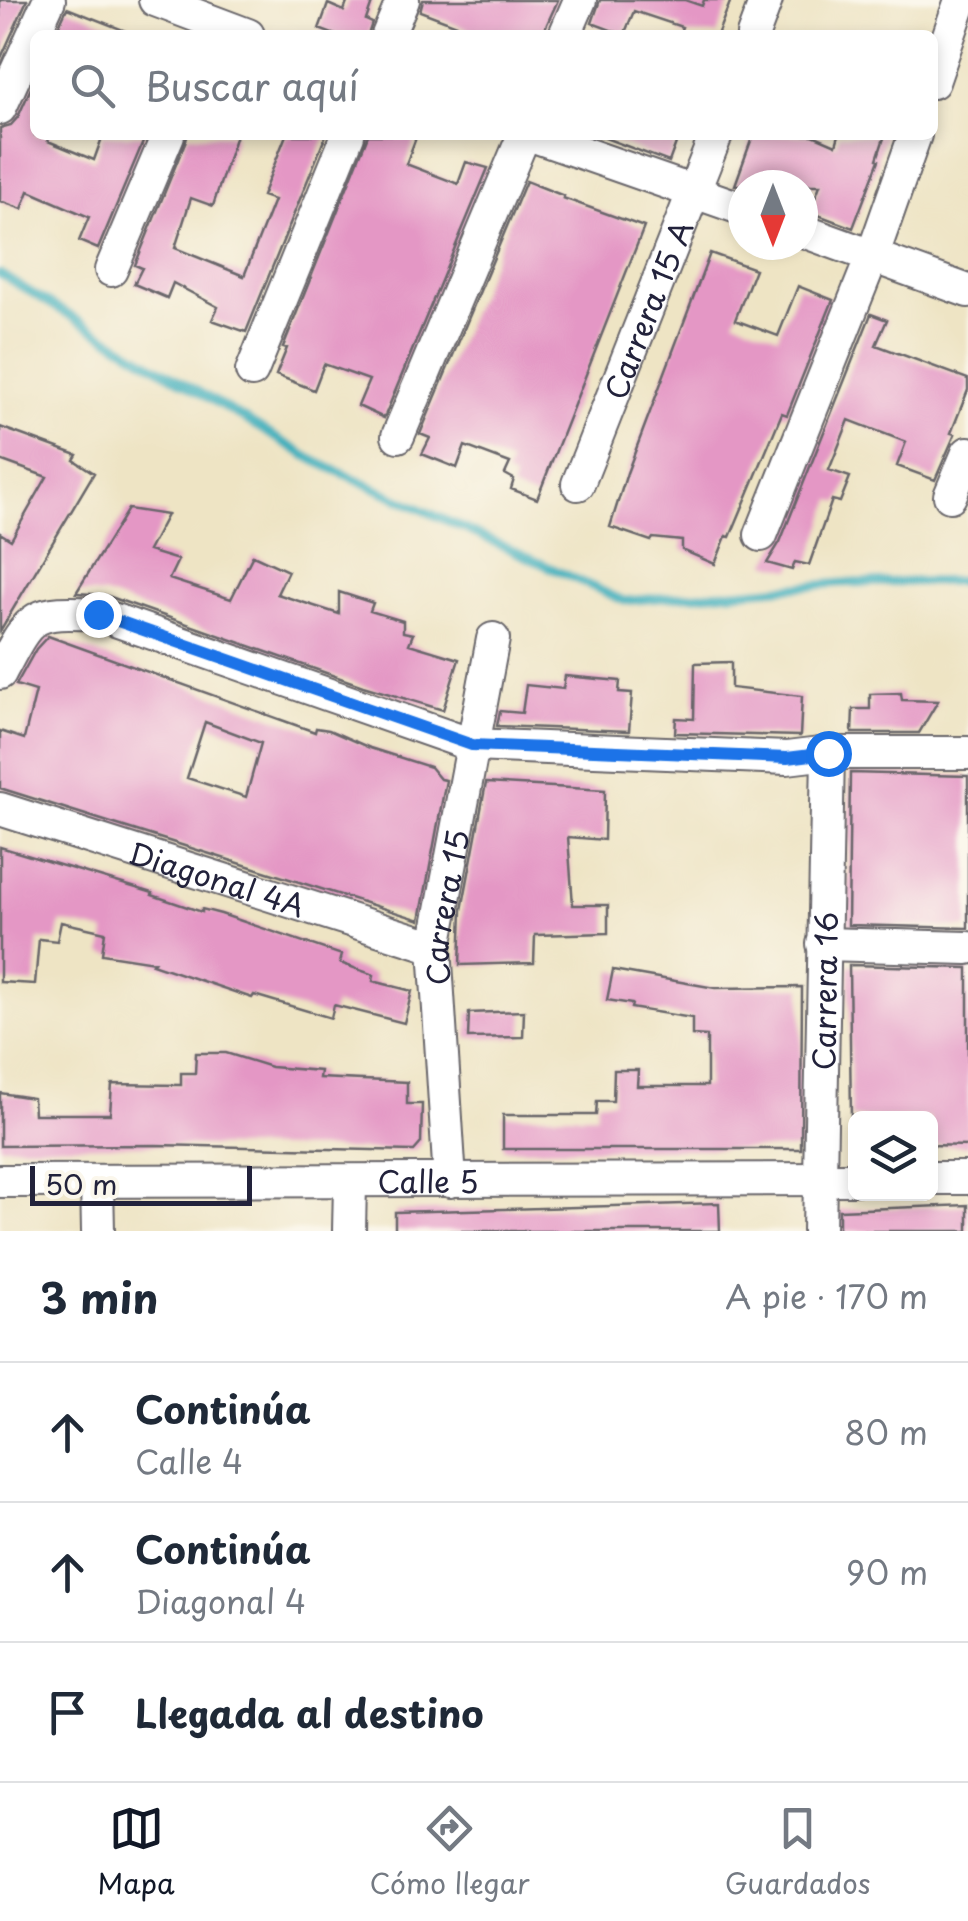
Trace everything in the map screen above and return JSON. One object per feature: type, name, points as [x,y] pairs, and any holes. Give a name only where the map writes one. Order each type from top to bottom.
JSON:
[{"type":"street","points":[[35,30],[49,0]]},
{"type":"street","points":[[155,0],[216,19]]},
{"type":"street","points":[[390,30],[403,0]]},
{"type":"street","points":[[568,30],[580,0]]},
{"type":"street","points":[[755,30],[766,0]]},
{"type":"street","points":[[938,67],[961,0]]},
{"type":"street","points":[[0,108],[30,42]]},
{"type":"street","points":[[111,270],[166,140]]},
{"type":"street","points":[[252,371],[346,140]]},
{"type":"street","points":[[398,436],[526,140]]},
{"type":"street","points":[[543,140],[728,204]]},
{"type":"street","name":"Carrera 15 A","points":[[578,484],[714,140]]},
{"type":"street","points":[[761,535],[872,257],[912,140]]},
{"type":"street","points":[[818,237],[968,292]]},
{"type":"street","points":[[950,496],[968,452]]},
{"type":"street","points":[[0,672],[24,628],[51,611],[98,614],[472,745],[787,758],[828,753],[968,753]]},
{"type":"street","name":"Carrera 15","points":[[450,1181],[436,947],[493,639]]},
{"type":"street","name":"Carrera 16","points":[[820,1231],[828,753]]},
{"type":"street","name":"Diagonal 4A","points":[[0,809],[436,947]]},
{"type":"street","points":[[823,944],[968,948]]},
{"type":"street","points":[[938,1178],[968,1178]]},
{"type":"street","name":"Calle 5","points":[[0,1181],[848,1179]]},
{"type":"street","points":[[97,1182],[98,1231]]},
{"type":"street","points":[[350,1183],[350,1231]]},
{"type":"building","points":[[0,0],[27,0],[0,60]]},
{"type":"building","points":[[348,0],[373,0],[366,20],[372,23],[370,30],[319,29],[328,4],[344,11]]},
{"type":"building","points":[[423,0],[558,0],[544,30],[470,30],[420,11]]},
{"type":"building","points":[[600,0],[685,0],[702,6],[704,0],[731,0],[719,30],[681,30],[682,27],[634,11],[626,30],[611,30],[592,23]]},
{"type":"building","points":[[67,8],[123,30],[57,30]]},
{"type":"building","points":[[30,90],[30,140],[48,140],[94,160],[101,140],[144,140],[98,249],[79,241],[89,217],[29,191],[22,209],[0,201],[0,128],[11,125]]},
{"type":"building","points":[[186,140],[234,140],[213,206],[191,198],[175,248],[244,276],[274,200],[262,196],[284,140],[324,140],[246,332],[212,320],[218,307],[173,283],[167,298],[134,284],[142,268],[135,265]]},
{"type":"building","points":[[366,140],[415,140],[406,164],[458,184],[466,162],[488,168],[384,418],[358,406],[369,380],[324,364],[314,390],[276,375],[287,348],[283,347]]},
{"type":"building","points":[[610,140],[677,140],[669,162]]},
{"type":"building","points":[[751,140],[824,140],[836,145],[838,140],[883,140],[853,228],[818,215],[818,170],[740,170]]},
{"type":"building","points":[[526,181],[644,227],[537,499],[511,489],[514,479],[505,474],[510,463],[465,446],[457,468],[422,454],[430,438],[420,434]]},
{"type":"building","points":[[710,253],[755,269],[735,320],[778,336],[798,286],[833,300],[787,415],[782,413],[715,564],[682,550],[682,541],[651,541],[610,527]]},
{"type":"building","points":[[871,314],[887,320],[876,345],[968,379],[968,390],[951,433],[955,434],[935,480],[897,466],[906,442],[849,420],[829,470],[850,477],[840,502],[832,500],[809,565],[795,562],[792,570],[767,563],[780,542]]},
{"type":"building","points":[[0,427],[77,455],[74,460],[94,473],[0,631],[0,533],[11,540],[47,477],[0,460]]},
{"type":"building","points":[[128,509],[167,515],[148,551],[178,560],[169,579],[231,599],[253,555],[288,571],[277,594],[339,614],[339,592],[373,603],[370,611],[403,621],[403,632],[413,634],[409,644],[459,659],[443,710],[363,686],[105,595],[76,593]]},
{"type":"building","points":[[48,636],[315,732],[316,728],[329,730],[430,767],[440,779],[446,780],[420,920],[0,788],[0,731],[24,739],[36,691],[16,685]],"holes":[[[205,722],[261,743],[246,797],[187,778]]]},
{"type":"building","points":[[731,662],[731,688],[802,696],[800,736],[675,733],[676,718],[694,719],[695,663]]},
{"type":"building","points":[[565,676],[620,681],[619,692],[632,693],[629,731],[497,726],[500,711],[522,713],[526,685],[563,689]]},
{"type":"building","points":[[901,693],[902,700],[938,701],[919,733],[852,733],[853,709],[870,709],[870,694]]},
{"type":"building","points":[[850,773],[968,776],[968,928],[848,925]]},
{"type":"building","points":[[486,783],[605,790],[604,840],[568,837],[573,905],[608,905],[608,933],[535,935],[534,963],[460,965],[462,910]]},
{"type":"building","points":[[0,847],[342,955],[340,963],[374,975],[373,981],[412,991],[404,1023],[334,1005],[331,1018],[254,995],[252,998],[154,962],[102,954],[105,932],[61,922],[57,941],[39,939],[35,984],[0,982]]},
{"type":"building","points":[[849,965],[968,968],[968,1146],[938,1145],[938,1111],[851,1111]]},
{"type":"building","points":[[613,970],[715,988],[802,987],[801,1149],[503,1149],[503,1115],[596,1115],[597,1101],[613,1101],[614,1070],[638,1070],[637,1086],[707,1086],[707,1036],[692,1035],[692,1018],[607,1000]]},
{"type":"building","points":[[524,1011],[523,1037],[468,1038],[469,1013]]},
{"type":"building","points":[[196,1053],[226,1053],[271,1067],[320,1071],[319,1078],[407,1082],[407,1104],[422,1104],[421,1143],[414,1151],[0,1146],[0,1093],[33,1098],[34,1114],[110,1114],[112,1084],[181,1085],[181,1073],[195,1073]]},
{"type":"building","points":[[719,1203],[720,1231],[395,1231],[395,1212]]},
{"type":"building","points":[[968,1205],[968,1231],[839,1231],[839,1210]]},
{"type":"waterway","points":[[0,274],[315,461],[624,601],[842,583],[968,581]]},
{"type":"route","points":[[98,614],[472,745],[787,758],[828,753]]}]
